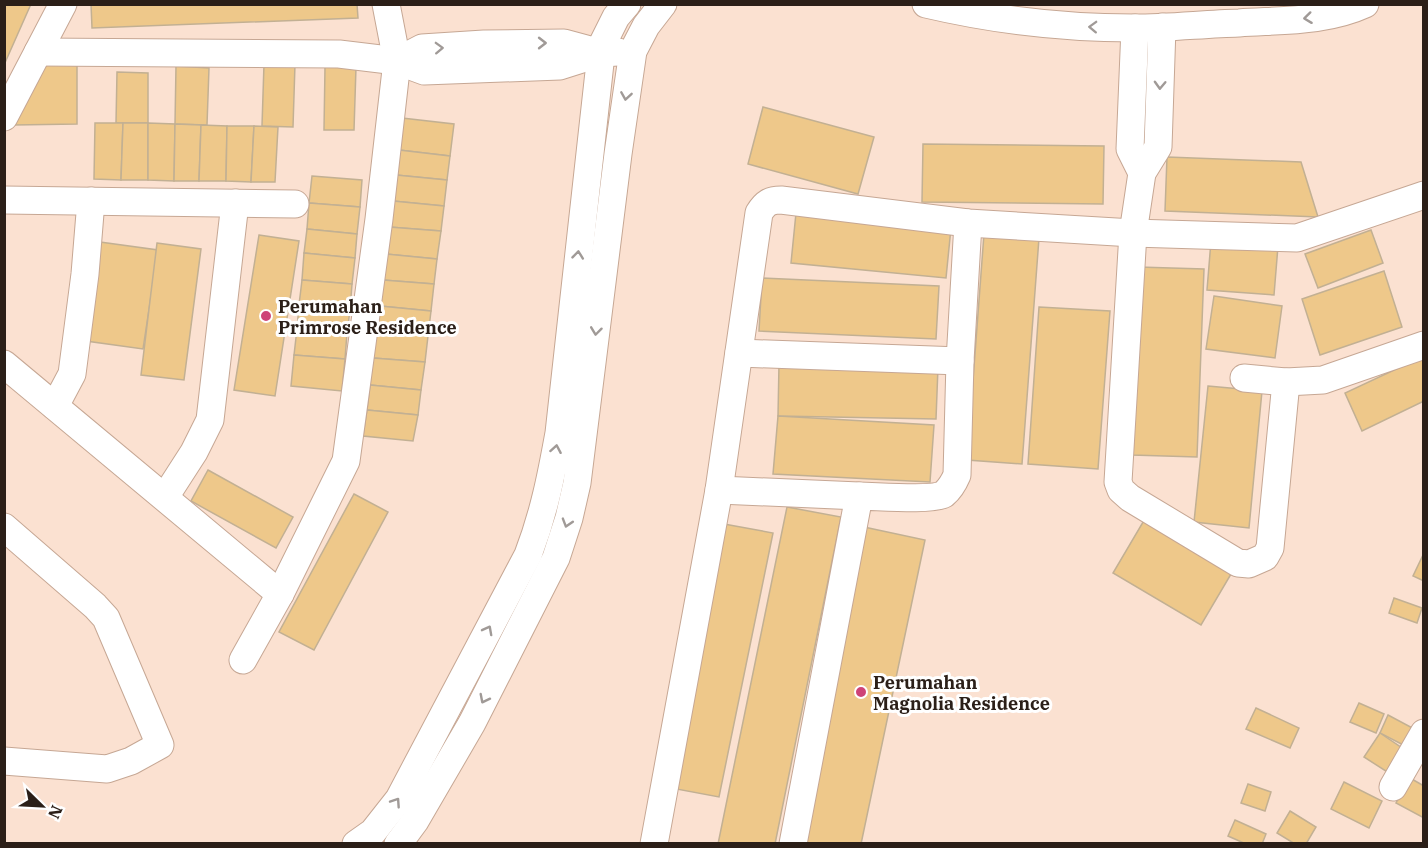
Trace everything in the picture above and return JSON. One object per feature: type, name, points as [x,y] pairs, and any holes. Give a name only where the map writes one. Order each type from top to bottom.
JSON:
[{"type":"street","points":[[4,117],[63,4]]},
{"type":"street","points":[[243,660],[280,594],[346,461],[379,219],[397,61],[386,4]]},
{"type":"street","points":[[356,843],[373,832],[399,799],[528,555],[539,524],[548,495],[559,433],[602,45],[616,17],[627,4]]},
{"type":"street","points":[[398,843],[415,821],[472,723],[556,558],[569,518],[577,483],[633,51],[646,26],[663,4]]},
{"type":"street","points":[[926,4],[974,15],[1072,26],[1135,28],[1310,19],[1353,10],[1365,4]]},
{"type":"street","points":[[1162,27],[1158,147],[1142,173],[1133,233],[1118,482],[1121,490],[1130,498],[1238,563],[1249,564],[1265,557],[1270,548],[1286,382]]},
{"type":"street","points":[[1135,28],[1130,149],[1142,173]]},
{"type":"street","points":[[38,52],[339,54],[397,61],[424,71],[560,66],[601,53],[633,51]]},
{"type":"street","points":[[4,200],[295,204]]},
{"type":"street","points":[[654,843],[719,490],[759,213],[771,200],[968,223],[1133,233],[1297,238],[1421,204]]},
{"type":"street","points":[[55,406],[72,374],[85,274],[91,201]]},
{"type":"street","points":[[165,497],[194,452],[210,420],[235,204]]},
{"type":"street","points":[[719,490],[929,497],[942,495],[954,483],[957,475],[960,361],[968,223]]},
{"type":"street","points":[[1244,378],[1286,382],[1323,380],[1424,345]]},
{"type":"street","points":[[739,353],[960,361]]},
{"type":"street","points":[[4,364],[280,594]]},
{"type":"street","points":[[793,843],[859,496]]},
{"type":"street","points":[[4,527],[106,618],[160,745],[108,769],[4,760]]},
{"type":"street","points":[[1393,787],[1424,733]]},
{"type":"building","points":[[4,4],[31,4],[4,65]]},
{"type":"building","points":[[91,4],[357,4],[358,18],[92,28]]},
{"type":"building","points":[[44,63],[77,63],[77,124],[14,125]]},
{"type":"building","points":[[264,64],[295,64],[293,127],[262,126]]},
{"type":"building","points":[[176,66],[209,68],[207,125],[175,124]]},
{"type":"building","points":[[325,67],[356,67],[354,130],[324,130]]},
{"type":"building","points":[[117,72],[148,73],[148,123],[116,123]]},
{"type":"building","points":[[763,107],[874,137],[858,194],[748,164]]},
{"type":"building","points":[[402,118],[454,124],[450,156],[399,150]]},
{"type":"building","points":[[95,123],[123,123],[121,180],[94,179]]},
{"type":"building","points":[[123,123],[148,123],[148,180],[121,180]]},
{"type":"building","points":[[148,123],[175,124],[174,181],[148,180]]},
{"type":"building","points":[[175,124],[201,125],[199,181],[174,181]]},
{"type":"building","points":[[201,125],[227,126],[226,181],[199,181]]},
{"type":"building","points":[[227,126],[254,126],[251,182],[226,181]]},
{"type":"building","points":[[254,126],[278,127],[275,182],[251,182]]},
{"type":"building","points":[[923,144],[1104,146],[1103,204],[922,202]]},
{"type":"building","points":[[399,150],[450,156],[447,180],[396,175]]},
{"type":"building","points":[[1167,157],[1301,162],[1318,217],[1165,211]]},
{"type":"building","points":[[396,175],[447,180],[444,206],[393,201]]},
{"type":"building","points":[[312,176],[362,180],[360,207],[309,203]]},
{"type":"building","points":[[393,201],[444,206],[441,231],[389,227]]},
{"type":"building","points":[[309,203],[360,207],[357,234],[307,229]]},
{"type":"building","points":[[796,213],[951,228],[946,278],[791,263]]},
{"type":"building","name":"Perumahan Primrose Residence","points":[[389,227],[441,231],[437,259],[386,254]]},
{"type":"building","points":[[307,229],[357,234],[355,258],[304,253]]},
{"type":"building","points":[[1371,230],[1383,263],[1318,288],[1305,254]]},
{"type":"building","points":[[984,234],[1039,238],[1022,464],[967,460]]},
{"type":"building","name":"Perumahan Primrose Residence","points":[[259,235],[299,241],[275,396],[234,390]]},
{"type":"building","points":[[1211,241],[1278,246],[1274,295],[1207,290]]},
{"type":"building","points":[[100,242],[158,250],[143,349],[86,341]]},
{"type":"building","points":[[157,243],[201,249],[184,380],[141,375]]},
{"type":"building","points":[[304,253],[355,258],[352,284],[302,280]]},
{"type":"building","name":"Perumahan Primrose Residence","points":[[386,254],[437,259],[434,284],[383,280]]},
{"type":"building","points":[[1138,267],[1204,269],[1197,457],[1132,455]]},
{"type":"building","points":[[1384,271],[1402,327],[1320,355],[1302,299]]},
{"type":"building","points":[[762,278],[939,286],[936,339],[759,331]]},
{"type":"building","points":[[302,280],[352,284],[350,310],[299,305]]},
{"type":"building","name":"Perumahan Primrose Residence","points":[[383,280],[434,284],[431,311],[380,306]]},
{"type":"building","points":[[1214,296],[1282,306],[1275,358],[1206,349]]},
{"type":"building","points":[[299,305],[350,310],[347,333],[297,329]]},
{"type":"building","name":"Perumahan Primrose Residence","points":[[380,306],[431,311],[428,336],[377,331]]},
{"type":"building","points":[[1039,307],[1110,311],[1098,469],[1028,464]]},
{"type":"building","points":[[297,329],[347,333],[345,359],[294,355]]},
{"type":"building","name":"Perumahan Primrose Residence","points":[[377,331],[428,336],[425,362],[373,358]]},
{"type":"building","points":[[294,355],[345,359],[342,391],[291,386]]},
{"type":"building","points":[[1424,356],[1424,401],[1362,431],[1345,393]]},
{"type":"building","name":"Perumahan Primrose Residence","points":[[373,358],[425,362],[421,390],[370,385]]},
{"type":"building","points":[[779,364],[938,367],[936,419],[778,416]]},
{"type":"building","points":[[370,385],[421,390],[418,415],[367,410]]},
{"type":"building","points":[[1208,386],[1262,391],[1249,528],[1194,522]]},
{"type":"building","points":[[367,410],[418,415],[413,441],[363,436]]},
{"type":"building","points":[[778,416],[934,425],[930,482],[773,474]]},
{"type":"building","points":[[208,470],[293,517],[276,548],[191,501]]},
{"type":"building","points":[[354,494],[388,512],[314,650],[279,632]]},
{"type":"building","points":[[787,507],[841,517],[775,844],[718,844]]},
{"type":"building","points":[[1146,517],[1234,569],[1201,625],[1113,573]]},
{"type":"building","points":[[724,524],[773,533],[719,797],[671,788]]},
{"type":"building","name":"Perumahan Magnolia Residence","points":[[864,527],[925,540],[861,844],[798,844]]},
{"type":"building","points":[[1424,555],[1424,581],[1413,576]]},
{"type":"building","points":[[1394,598],[1422,608],[1417,623],[1389,613]]},
{"type":"building","points":[[1359,703],[1384,714],[1376,733],[1350,722]]},
{"type":"building","points":[[1256,708],[1299,728],[1290,748],[1246,729]]},
{"type":"building","points":[[1388,715],[1420,732],[1411,749],[1380,733]]},
{"type":"building","points":[[1380,733],[1408,752],[1392,775],[1364,757]]},
{"type":"building","points":[[1410,778],[1424,786],[1424,818],[1396,803]]},
{"type":"building","points":[[1344,782],[1382,801],[1369,828],[1331,809]]},
{"type":"building","points":[[1248,784],[1271,792],[1265,811],[1241,803]]},
{"type":"building","points":[[1290,811],[1316,827],[1306,844],[1295,844],[1277,833]]},
{"type":"building","points":[[1235,820],[1266,834],[1262,844],[1246,844],[1228,836]]},
{"type":"place","name":"Perumahan Primrose Residence","points":[[266,316]]},
{"type":"place","name":"Perumahan Magnolia Residence","points":[[861,692]]}]
